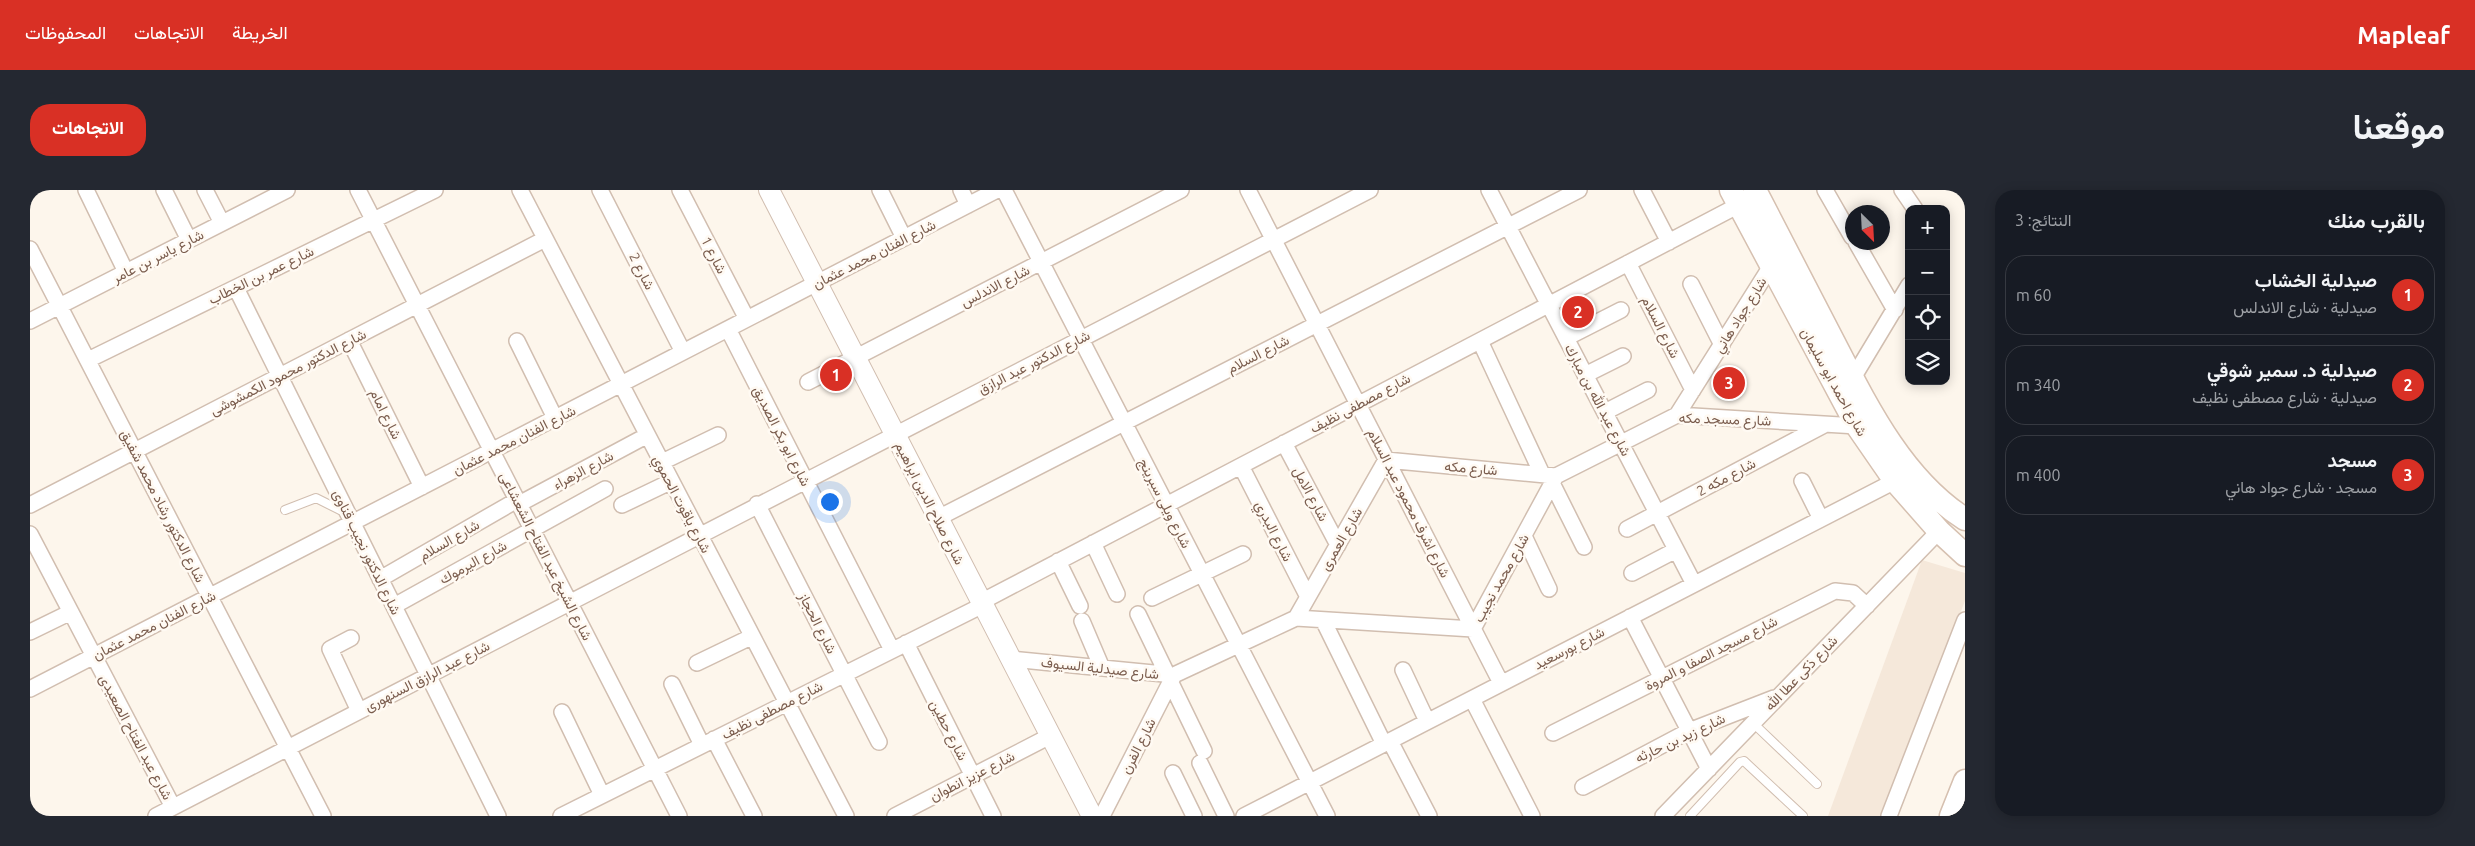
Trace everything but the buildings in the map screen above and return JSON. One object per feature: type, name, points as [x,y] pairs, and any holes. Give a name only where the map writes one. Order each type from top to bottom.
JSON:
[{"type":"main road","name":"شارع احمد ابو سليمان","points":[[1742,195],[1772,266],[1868,424],[1895,481],[1939,531],[1965,554]]},
{"type":"main road","name":"شارع احمد ابو سليمان","points":[[1742,195],[1853,378],[1868,424],[1902,457],[1943,505],[1965,518]]},
{"type":"main road","points":[[1951,816],[1965,781]]},
{"type":"street","points":[[86,190],[126,272]]},
{"type":"street","points":[[164,190],[189,240]]},
{"type":"street","points":[[205,190],[222,224]]},
{"type":"street","name":"شارع الشيخ عبد الفتاح الشعشاعى","points":[[358,190],[679,816]]},
{"type":"street","name":"شارع عمر بن الخطاب","points":[[88,360],[435,190]]},
{"type":"street","name":"شارع ياقوت الحموي","points":[[520,190],[660,463],[846,816]]},
{"type":"street","name":"شارع 2","points":[[600,190],[683,352]]},
{"type":"street","name":"شارع 1","points":[[680,190],[747,319]]},
{"type":"street","name":"شارع صلاح الدين ابراهيم","points":[[769,190],[1092,816]]},
{"type":"street","points":[[880,190],[904,238]]},
{"type":"street","points":[[961,190],[968,205]]},
{"type":"street","name":"شارع الفنان محمد عثمان","points":[[30,689],[209,596],[350,518],[422,487],[997,190]]},
{"type":"street","name":"شارع ويلى سبرينج","points":[[1004,190],[1327,816]]},
{"type":"street","name":"شارع الاندلس","points":[[808,382],[1181,190]]},
{"type":"street","name":"شارع اشرف محمود عبد السلام","points":[[1248,190],[1502,683]]},
{"type":"street","name":"شارع الدكتور عبد الرازق","points":[[698,535],[1370,190]]},
{"type":"street","name":"شارع عبد الله بن مبارك","points":[[1489,190],[1694,584]]},
{"type":"street","name":"شارع السلام","points":[[938,518],[1579,190]]},
{"type":"street","points":[[1642,190],[1669,242]]},
{"type":"street","points":[[1825,190],[1845,225]]},
{"type":"street","points":[[1902,190],[1912,205]]},
{"type":"street","name":"شارع ياسر بن عامر","points":[[30,321],[283,191]]},
{"type":"street","name":"شارع مصطفى نظيف","points":[[560,816],[899,647],[1058,561],[1669,242],[1742,195]]},
{"type":"street","name":"شارع الدكتور محمود الكمشوشى","points":[[30,505],[545,239]]},
{"type":"street","name":"شارع الدكتور رشاد محمد شفيق","points":[[30,249],[322,816]]},
{"type":"street","points":[[1861,250],[1895,310]]},
{"type":"street","name":"شارع السلام","points":[[1628,263],[1693,390]]},
{"type":"street","name":"شارع جواد هاني","points":[[1677,415],[1772,266]]},
{"type":"street","points":[[1691,284],[1722,345]]},
{"type":"street","name":"شارع الدكتور نجيب قناوى","points":[[236,288],[498,816]]},
{"type":"street","points":[[1853,378],[1905,292]]},
{"type":"street","points":[[1566,338],[1621,310]]},
{"type":"street","name":"شارع ابو بكر الصديق","points":[[728,329],[805,480],[899,647]]},
{"type":"street","name":"شارع امام","points":[[350,340],[422,487]]},
{"type":"street","points":[[517,341],[555,418]]},
{"type":"street","points":[[1480,341],[1584,547]]},
{"type":"street","points":[[1585,375],[1623,356]]},
{"type":"street","points":[[1605,412],[1648,390]]},
{"type":"street","name":"شارع مسجد مكه","points":[[1550,478],[1677,415],[1825,424],[1868,424]]},
{"type":"street","name":"شارع مكه 2","points":[[1627,529],[1825,424]]},
{"type":"street","points":[[660,463],[718,435]]},
{"type":"street","name":"شارع الزهراء","points":[[518,502],[646,436]]},
{"type":"street","name":"شارع الامل","points":[[1284,443],[1338,545]]},
{"type":"street","name":"شارع مكه","points":[[1386,460],[1550,478]]},
{"type":"street","name":"شارع العمرى","points":[[1296,618],[1386,460]]},
{"type":"street","name":"شارع البدري","points":[[1241,466],[1308,597]]},
{"type":"street","name":"شارع محمد نجيب","points":[[1296,618],[1473,628],[1524,536],[1550,478]]},
{"type":"street","points":[[1802,481],[1821,519]]},
{"type":"street","name":"شارع بورسعيد","points":[[1244,816],[1895,481]]},
{"type":"street","points":[[622,505],[670,482]]},
{"type":"street","name":"شارع اليرموك","points":[[394,606],[605,489]]},
{"type":"street","name":"شارع السلام","points":[[380,579],[518,502]]},
{"type":"street","name":"شارع الحجاز","points":[[758,504],[878,742]]},
{"type":"street","name":"شارع ذكى عطا الله","points":[[1663,816],[1939,531]]},
{"type":"street","name":"شارع عبد الفتاح الصعيدى","points":[[30,534],[173,807]]},
{"type":"street","name":"شارع عبد الرازق السنهورى","points":[[156,816],[698,535]]},
{"type":"street","points":[[1524,536],[1550,589]]},
{"type":"street","points":[[1093,543],[1117,594]]},
{"type":"street","points":[[1632,573],[1676,550]]},
{"type":"street","points":[[1152,598],[1242,554]]},
{"type":"street","points":[[1058,561],[1080,606]]},
{"type":"street","name":"شارع مسجد الصفا و المروة","points":[[1553,733],[1835,591],[1853,593],[1867,606]]},
{"type":"street","points":[[30,632],[71,612]]},
{"type":"street","points":[[1138,614],[1170,677],[1226,816]]},
{"type":"street","points":[[1630,617],[1709,769]]},
{"type":"street","name":"شارع صيدلية السيوف","points":[[1011,659],[1170,677],[1296,618]]},
{"type":"street","points":[[1323,620],[1387,742],[1429,816]]},
{"type":"street","points":[[1889,816],[1965,620]]},
{"type":"street","points":[[1082,621],[1102,668]]},
{"type":"street","points":[[697,664],[751,637]]},
{"type":"street","points":[[351,638],[330,649],[359,711]]},
{"type":"street","name":"شارع حطين","points":[[899,647],[993,816]]},
{"type":"street","points":[[1403,670],[1427,722]]},
{"type":"street","name":"شارع الفرن","points":[[1102,816],[1170,677]]},
{"type":"street","points":[[672,684],[754,816]]},
{"type":"street","name":"شارع زيد بن حارثه","points":[[1584,787],[1689,731],[1780,695]]},
{"type":"street","points":[[1472,698],[1532,816]]},
{"type":"street","points":[[562,712],[602,795]]},
{"type":"street","name":"شارع عزيز انطوان","points":[[894,816],[1050,736]]},
{"type":"street","points":[[1173,773],[1194,816]]},
{"type":"lane","points":[[285,510],[316,498],[350,518]]},
{"type":"lane","points":[[1753,723],[1817,784]]},
{"type":"lane","points":[[1690,816],[1740,762],[1744,761],[1803,816]]},
{"type":"shaded area","points":[[1922,560],[1965,573],[1965,601],[1881,816],[1828,816]]},
{"type":"place","name":"صيدلية د. سمير شوقي","points":[[1578,312]]},
{"type":"place","name":"صيدلية الخشاب","points":[[836,375]]},
{"type":"place","name":"مسجد","points":[[1729,383]]}]
